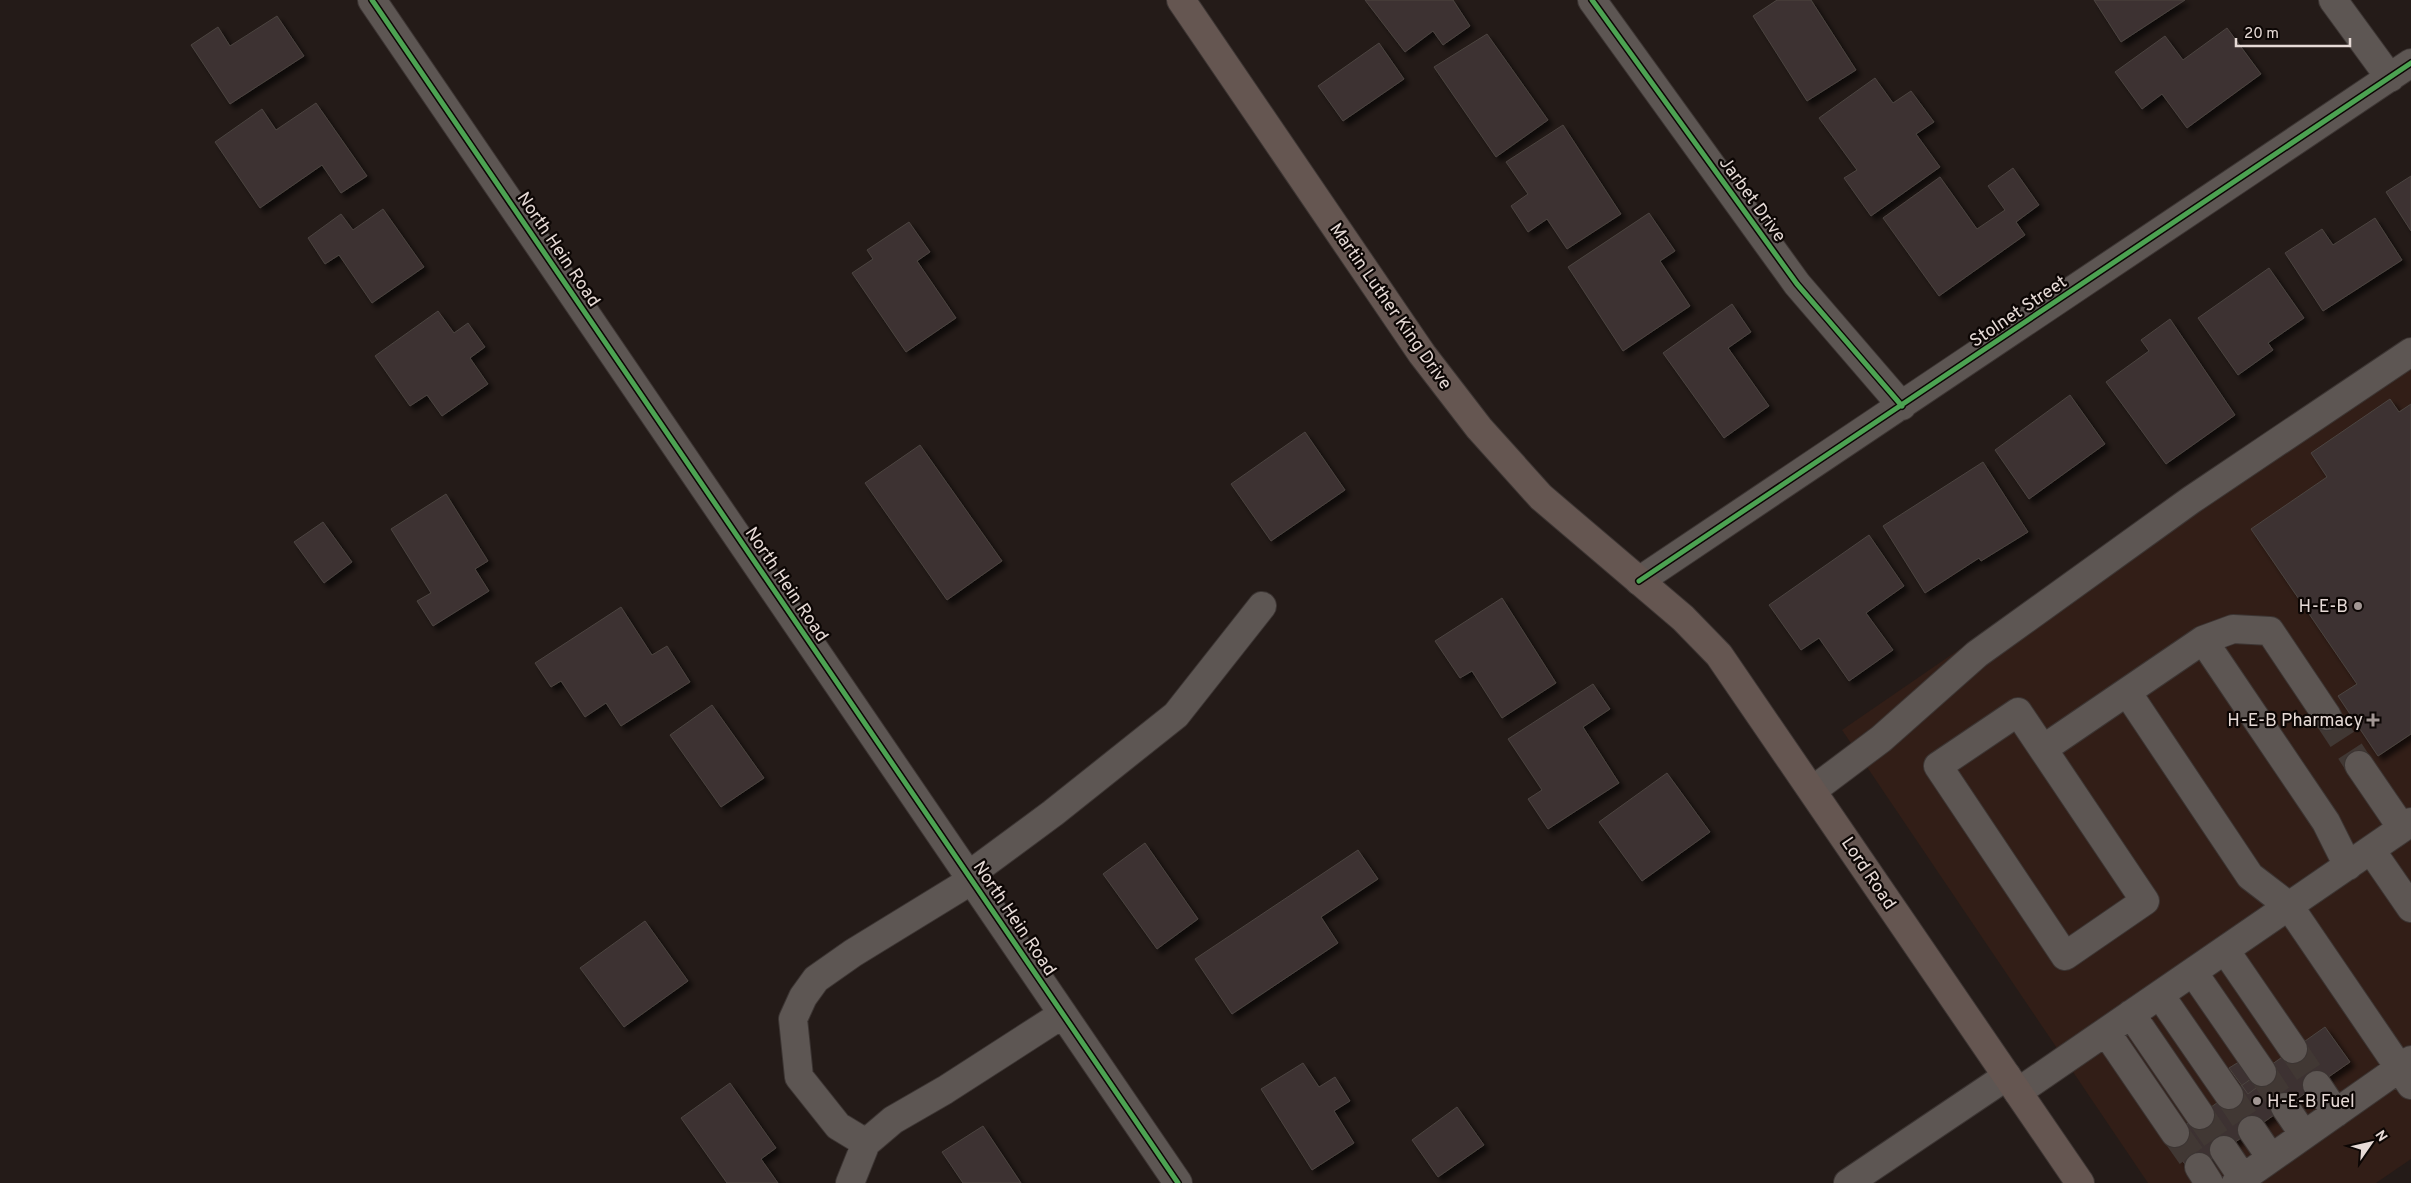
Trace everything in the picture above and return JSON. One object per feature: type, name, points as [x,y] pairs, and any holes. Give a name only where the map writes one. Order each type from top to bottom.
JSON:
[{"type":"main road","name":"Martin Luther King Drive","points":[[1181,0],[1422,354],[1480,428],[1541,497],[1639,581]]},
{"type":"main road","name":"Lord Road","points":[[1639,581],[1683,618],[1719,655],[2080,1183]]},
{"type":"street","name":"North Hein Road","points":[[372,0],[1178,1183]]},
{"type":"street","name":"Jarbet Drive","points":[[1592,0],[1798,284],[1902,406]]},
{"type":"street","points":[[2333,0],[2400,70]]},
{"type":"street","name":"Stolnet Street","points":[[1639,581],[2400,70]]},
{"type":"street","points":[[1813,790],[1881,739],[1977,654],[2192,500],[2411,352]]},
{"type":"street","points":[[866,1143],[838,1126],[799,1077],[793,1019],[803,997],[816,979],[970,878],[1176,715],[1262,606]]},
{"type":"street","points":[[2043,749],[2203,640],[2233,629],[2270,631],[2327,716]]},
{"type":"street","points":[[2203,640],[2326,822],[2348,866]]},
{"type":"street","points":[[2128,692],[2250,876],[2289,906],[2407,1071],[2336,1113],[2240,1180],[2224,1150]]},
{"type":"street","points":[[2018,712],[2043,749],[2146,901],[2065,956],[1938,766],[2018,712]]},
{"type":"street","points":[[1848,1183],[2012,1084],[2106,1032],[2407,825],[2359,765]]},
{"type":"street","points":[[2371,850],[2411,908]]},
{"type":"street","points":[[2225,950],[2293,1050]]},
{"type":"street","points":[[2193,972],[2262,1072]]},
{"type":"street","points":[[2160,995],[2229,1095]]},
{"type":"street","points":[[850,1183],[866,1143],[892,1120],[945,1090],[1063,1014]]},
{"type":"street","points":[[2131,1014],[2200,1115]]},
{"type":"street","points":[[2106,1032],[2175,1133]]},
{"type":"street","points":[[2317,1084],[2336,1113]]},
{"type":"street","points":[[2285,1107],[2304,1135]]},
{"type":"street","points":[[2252,1130],[2272,1158]]},
{"type":"shaded area","points":[[2411,339],[2411,1159],[2376,1183],[2148,1183],[1842,730]]},
{"type":"building","points":[[1365,0],[1453,0],[1470,26],[1443,45],[1433,31],[1405,52]]},
{"type":"building","points":[[1777,0],[1811,0],[1856,70],[1807,101],[1753,16]]},
{"type":"building","points":[[2094,0],[2185,0],[2121,42]]},
{"type":"building","points":[[277,16],[304,56],[230,104],[191,45],[218,27],[230,46]]},
{"type":"building","points":[[2227,28],[2261,74],[2187,128],[2162,94],[2142,109],[2115,72],[2165,36],[2183,60]]},
{"type":"building","points":[[1487,34],[1548,120],[1496,157],[1434,67]]},
{"type":"building","points":[[1379,43],[1404,79],[1343,121],[1318,86]]},
{"type":"building","points":[[1875,78],[1893,103],[1911,91],[1934,122],[1916,134],[1940,167],[1871,216],[1844,178],[1857,170],[1819,118]]},
{"type":"building","points":[[316,103],[367,176],[341,193],[322,165],[260,208],[215,142],[262,109],[276,130]]},
{"type":"building","points":[[1563,125],[1621,214],[1567,249],[1547,219],[1528,232],[1511,206],[1528,194],[1506,162]]},
{"type":"building","points":[[2013,168],[2039,205],[2016,222],[2025,235],[1939,296],[1883,218],[1940,177],[1977,229],[2005,210],[1988,186]]},
{"type":"building","points":[[2411,176],[2411,231],[2386,192]]},
{"type":"building","points":[[383,209],[424,267],[372,303],[339,255],[325,264],[308,238],[341,214],[353,230]]},
{"type":"building","points":[[1649,213],[1675,251],[1660,261],[1690,306],[1623,351],[1568,267]]},
{"type":"building","points":[[2375,218],[2402,260],[2323,311],[2285,253],[2322,229],[2333,245]]},
{"type":"building","points":[[909,222],[930,252],[917,261],[956,318],[906,352],[852,273],[873,259],[867,250]]},
{"type":"building","points":[[2269,268],[2304,318],[2268,343],[2273,350],[2238,375],[2198,318]]},
{"type":"building","points":[[1732,304],[1751,332],[1728,348],[1769,406],[1724,438],[1663,353]]},
{"type":"building","points":[[438,311],[454,333],[468,323],[485,347],[470,358],[488,384],[442,416],[427,395],[410,406],[375,356]]},
{"type":"building","points":[[2170,319],[2235,415],[2166,464],[2106,382],[2149,351],[2141,340]]},
{"type":"building","points":[[2070,395],[2105,444],[2029,499],[1995,450]]},
{"type":"building","name":"H-E-B","points":[[2390,399],[2399,412],[2411,404],[2411,734],[2378,756],[2338,696],[2357,684],[2251,529],[2327,477],[2311,453]]},
{"type":"building","points":[[1305,432],[1345,490],[1271,541],[1231,484]]},
{"type":"building","points":[[920,445],[1002,561],[947,600],[865,483]]},
{"type":"building","points":[[1983,462],[2028,532],[1981,561],[1979,558],[1925,593],[1883,526]]},
{"type":"building","points":[[446,494],[488,561],[475,569],[489,591],[433,626],[417,601],[431,593],[391,529]]},
{"type":"building","points":[[323,522],[352,562],[324,583],[294,542]]},
{"type":"building","points":[[1869,535],[1904,586],[1866,613],[1893,650],[1849,681],[1819,638],[1801,650],[1769,605]]},
{"type":"building","points":[[1502,598],[1556,683],[1502,718],[1472,671],[1460,678],[1435,641]]},
{"type":"building","points":[[621,607],[652,655],[667,646],[690,682],[621,726],[606,703],[585,717],[561,681],[551,687],[535,663]]},
{"type":"building","points":[[1593,684],[1610,709],[1583,727],[1619,783],[1548,829],[1528,799],[1542,790],[1508,739]]},
{"type":"building","points":[[712,705],[764,778],[721,807],[670,735]]},
{"type":"building","points":[[1667,773],[1710,832],[1642,881],[1599,822]]},
{"type":"building","points":[[1145,843],[1198,919],[1157,949],[1103,874]]},
{"type":"building","points":[[1358,850],[1378,879],[1321,917],[1338,943],[1232,1014],[1195,959]]},
{"type":"building","points":[[645,921],[688,981],[624,1027],[580,968]]},
{"type":"building","name":"H-E-B Fuel","points":[[2325,1027],[2350,1062],[2191,1173],[2167,1138]]},
{"type":"building","points":[[2242,1060],[2260,1085],[2248,1094],[2229,1068]]},
{"type":"building","points":[[1303,1063],[1319,1087],[1335,1077],[1350,1101],[1334,1111],[1354,1143],[1312,1170],[1261,1089]]},
{"type":"building","points":[[730,1083],[776,1148],[761,1159],[778,1183],[727,1183],[681,1118]]},
{"type":"building","points":[[1457,1107],[1484,1145],[1438,1177],[1412,1140]]},
{"type":"building","points":[[983,1126],[1021,1183],[963,1183],[942,1152]]},
{"type":"tunnel","points":[[2327,716],[2359,765]]},
{"type":"tunnel","points":[[2293,1049],[2317,1085]]},
{"type":"tunnel","points":[[2262,1072],[2285,1107]]},
{"type":"tunnel","points":[[2229,1095],[2252,1130]]},
{"type":"tunnel","points":[[2200,1115],[2224,1150]]},
{"type":"tunnel","points":[[2175,1133],[2199,1167]]},
{"type":"cycle path","points":[[372,0],[1178,1183]]},
{"type":"cycle path","points":[[1592,0],[1797,284],[1902,406]]},
{"type":"cycle path","points":[[1639,581],[2411,63]]},
{"type":"place","name":"H-E-B","points":[[2358,606]]},
{"type":"place","name":"H-E-B Pharmacy","points":[[2373,720]]},
{"type":"place","name":"H-E-B Fuel","points":[[2257,1101]]}]
